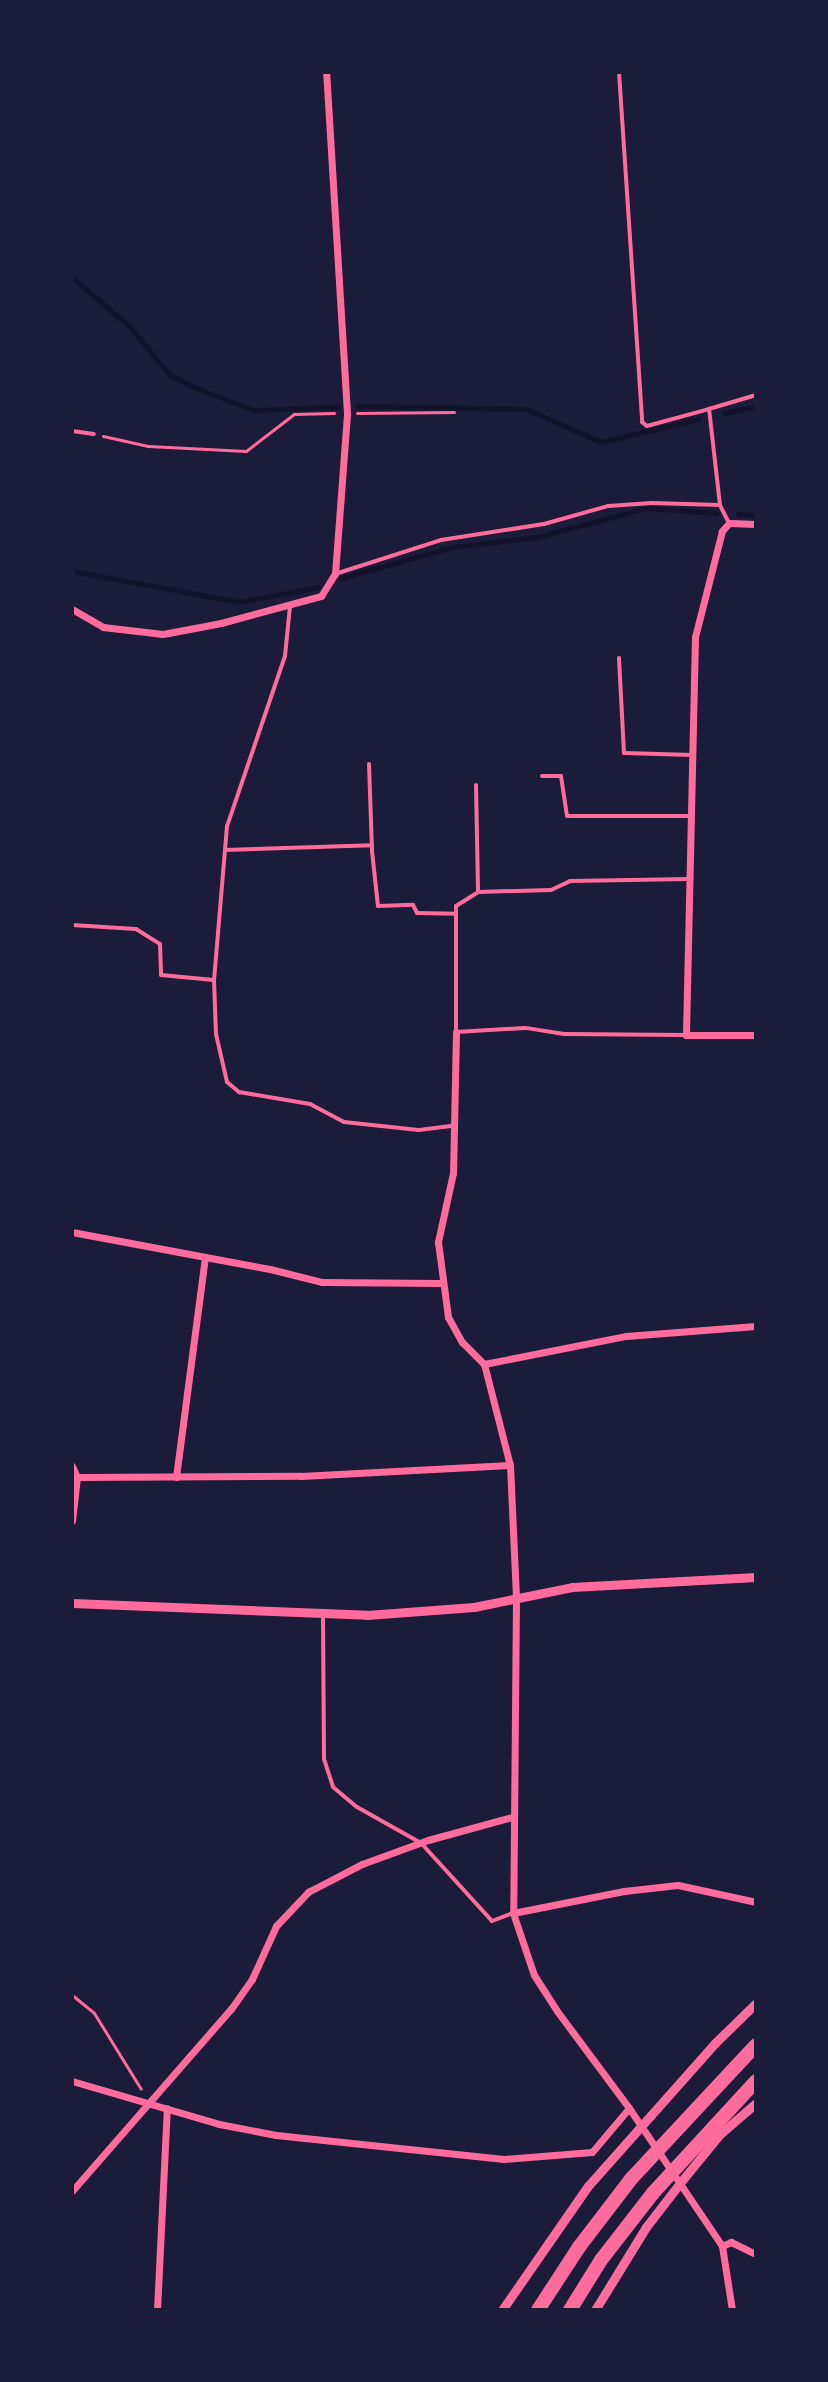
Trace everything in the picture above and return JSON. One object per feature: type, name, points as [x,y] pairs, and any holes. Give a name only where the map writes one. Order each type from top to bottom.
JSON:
[{"type":"highway","points":[[538,2310],[579,2247],[631,2179],[756,2045]]},
{"type":"highway","points":[[570,2310],[601,2260],[653,2193],[707,2130],[756,2081]]},
{"type":"street","points":[[72,609],[103,627],[163,634],[290,606],[321,596],[335,574],[347,413],[326,72]]},
{"type":"street","points":[[756,524],[729,523],[722,531],[695,637],[686,1035],[756,1035]]},
{"type":"street","points":[[456,1032],[453,1173],[438,1242],[441,1283],[448,1317],[462,1342],[484,1364],[510,1465],[516,1598],[513,1913],[534,1975],[722,2246],[732,2310]]},
{"type":"street","points":[[72,1232],[322,1282],[441,1283]]},
{"type":"street","points":[[176,1477],[205,1258]]},
{"type":"street","points":[[484,1364],[626,1336],[756,1326]]},
{"type":"street","points":[[77,1477],[301,1476],[510,1465]]},
{"type":"street","points":[[72,1466],[77,1477],[72,1521]]},
{"type":"street","points":[[72,1603],[367,1615],[474,1607],[572,1587],[756,1577]]},
{"type":"street","points":[[72,2191],[231,2009],[252,1979],[276,1926],[308,1892],[362,1864],[512,1817]]},
{"type":"street","points":[[513,1913],[624,1891],[678,1885],[756,1902]]},
{"type":"street","points":[[502,2310],[588,2186],[642,2129],[715,2043],[756,2003]]},
{"type":"street","points":[[72,2081],[219,2124],[276,2135],[504,2159],[592,2152],[629,2108]]},
{"type":"street","points":[[595,2310],[646,2227],[680,2183],[720,2134],[756,2103]]},
{"type":"street","points":[[157,2310],[167,2108]]},
{"type":"street","points":[[722,2246],[731,2242],[756,2254]]},
{"type":"lane","points":[[619,72],[642,422],[647,426],[756,395]]},
{"type":"lane","points":[[709,409],[720,505],[729,523]]},
{"type":"lane","points":[[72,431],[94,434]]},
{"type":"lane","points":[[335,574],[441,540],[544,524],[608,506],[652,503],[720,505]]},
{"type":"lane","points":[[290,606],[285,656],[243,771],[227,826],[214,980],[216,1034],[227,1082],[239,1092],[310,1104],[344,1122],[419,1130],[455,1125]]},
{"type":"lane","points":[[619,658],[624,753],[693,755]]},
{"type":"lane","points":[[369,764],[378,906],[413,905],[417,913],[456,914]]},
{"type":"lane","points":[[542,776],[561,776],[567,816],[691,816]]},
{"type":"lane","points":[[476,785],[478,892]]},
{"type":"lane","points":[[225,850],[372,845]]},
{"type":"lane","points":[[686,1035],[564,1034],[525,1028],[456,1032],[456,906],[478,892],[551,890],[570,881],[690,879]]},
{"type":"lane","points":[[72,925],[136,929],[160,944],[161,975],[214,980]]},
{"type":"lane","points":[[323,1613],[324,1759],[333,1787],[357,1807],[421,1843],[492,1921],[513,1913]]},
{"type":"path","points":[[94,434],[148,446],[246,451],[294,414],[454,412]]},
{"type":"path","points":[[72,1995],[94,2013],[142,2091],[139,2101]]},
{"type":"waterway","points":[[72,277],[130,327],[169,374],[193,387],[254,410],[338,407]]},
{"type":"waterway","points":[[357,406],[526,409],[601,442],[698,419]]},
{"type":"waterway","points":[[724,413],[756,406]]},
{"type":"waterway","points":[[341,578],[452,547],[537,537],[647,508],[717,513]]},
{"type":"waterway","points":[[738,514],[756,515]]},
{"type":"waterway","points":[[72,571],[239,602],[318,587]]}]
